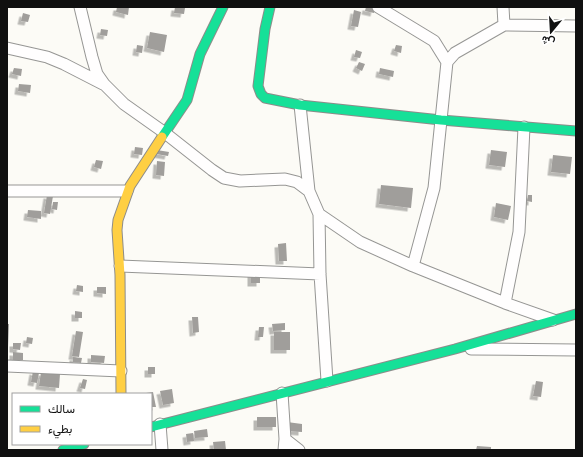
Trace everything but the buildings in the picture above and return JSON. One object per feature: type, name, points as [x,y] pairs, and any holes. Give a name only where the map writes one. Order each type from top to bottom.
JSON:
[{"type":"street","points":[[80,7],[97,74],[104,84],[124,104],[224,178],[240,181],[286,179],[297,182],[309,191]]},
{"type":"street","points":[[121,393],[120,266],[117,226],[127,191],[187,100],[200,54],[223,7]]},
{"type":"street","points":[[270,7],[265,29],[258,86],[261,94],[265,98],[300,105],[441,120],[576,132]]},
{"type":"street","points":[[378,7],[434,42],[447,62]]},
{"type":"street","points":[[503,7],[504,25]]},
{"type":"street","points":[[413,266],[434,188],[447,62],[455,53],[504,25],[576,26]]},
{"type":"street","points":[[7,48],[47,57],[104,84]]},
{"type":"street","points":[[300,105],[309,191],[319,214],[320,274],[327,381]]},
{"type":"street","points":[[505,303],[519,232],[524,127]]},
{"type":"street","points":[[7,191],[127,191]]},
{"type":"street","points":[[319,214],[360,242],[413,266],[505,303],[553,320]]},
{"type":"street","points":[[120,266],[320,274]]},
{"type":"street","points":[[162,450],[156,425],[455,349],[576,314]]},
{"type":"street","points":[[455,349],[576,350]]},
{"type":"street","points":[[7,366],[121,371]]},
{"type":"street","points":[[282,393],[285,439],[284,450]]},
{"type":"street","points":[[285,439],[299,450]]},
{"type":"street","points":[[63,450],[80,445]]},
{"type":"traffic: fast","points":[[162,137],[187,100],[200,54],[223,7]]},
{"type":"traffic: fast","points":[[270,7],[265,29],[258,86],[261,94],[265,98],[300,105],[441,120],[576,131]]},
{"type":"traffic: fast","points":[[152,427],[455,349],[576,314]]},
{"type":"traffic: fast","points":[[63,450],[80,445]]},
{"type":"traffic: slow","points":[[121,393],[118,220],[130,186],[162,137]]}]
